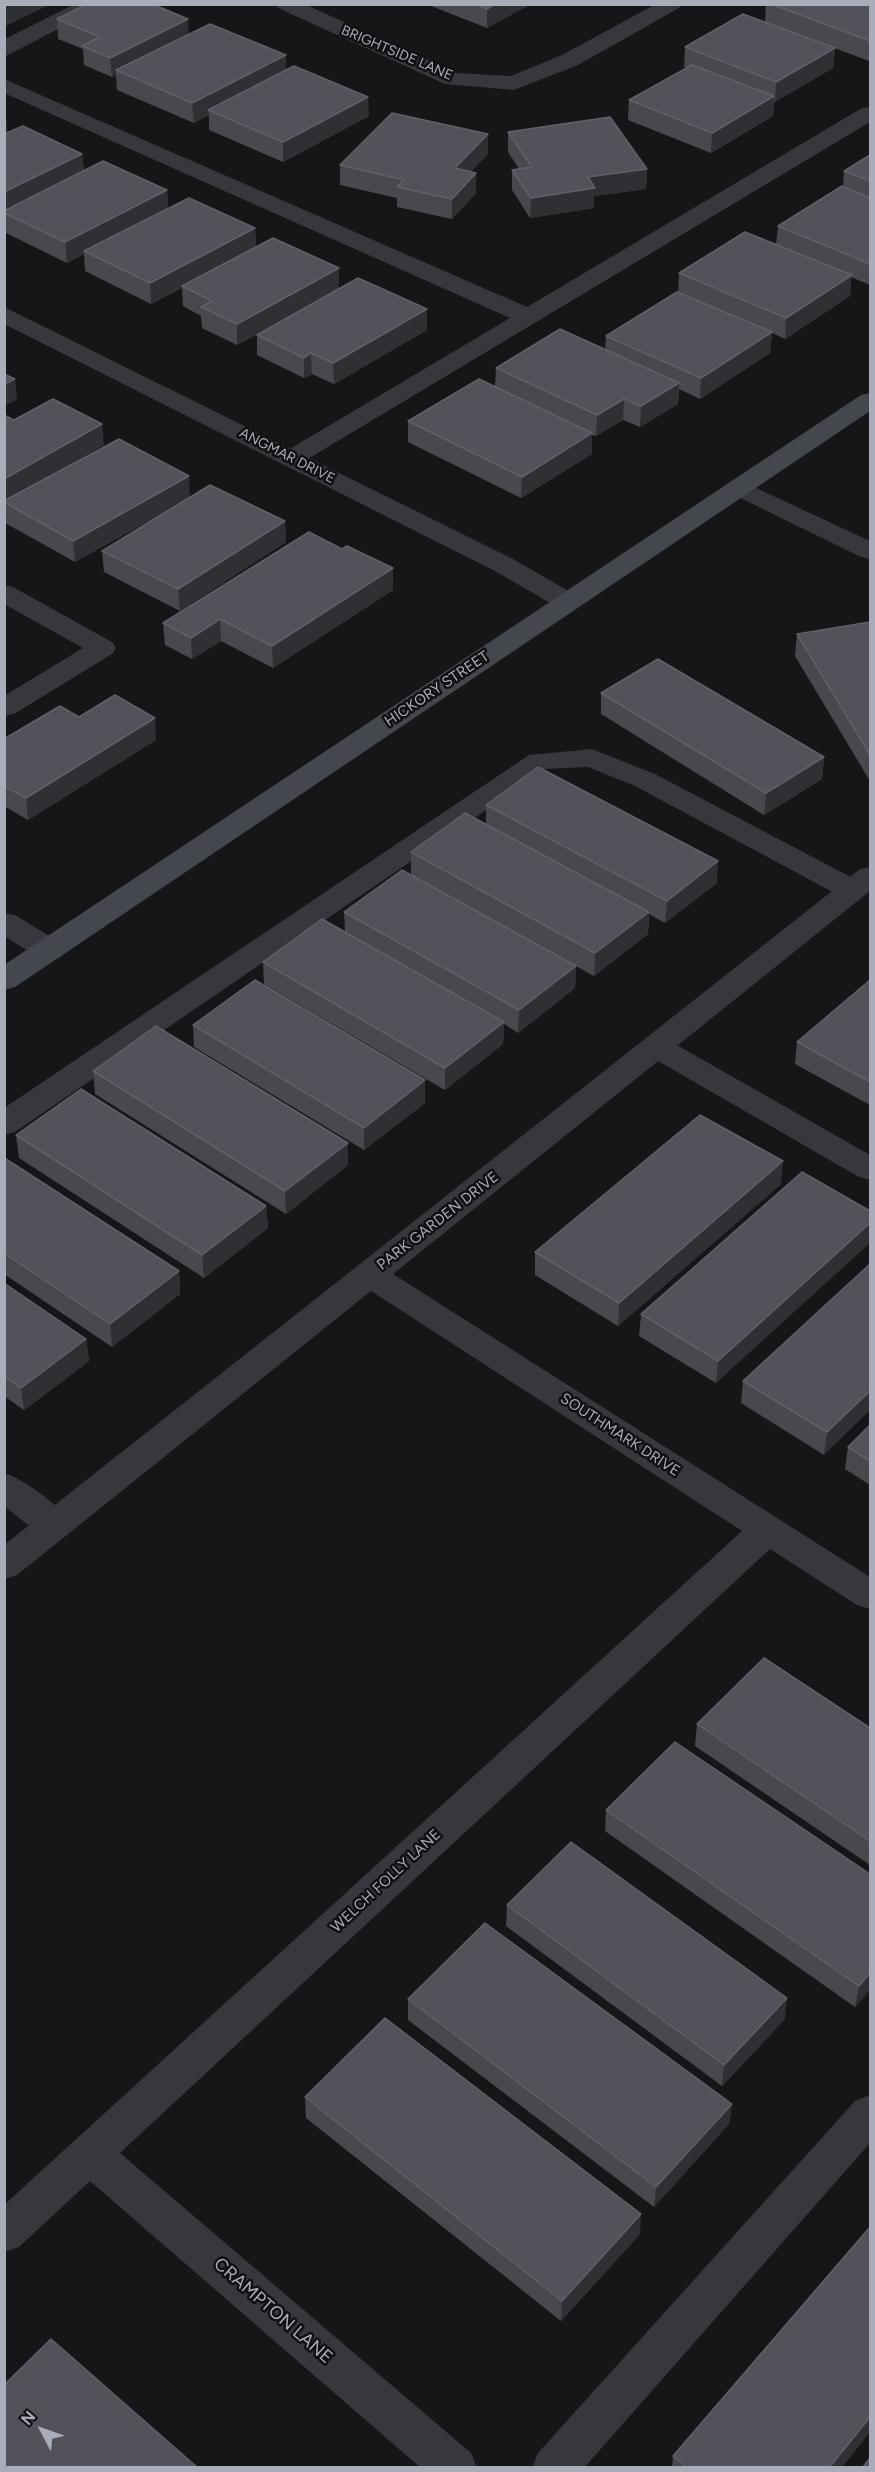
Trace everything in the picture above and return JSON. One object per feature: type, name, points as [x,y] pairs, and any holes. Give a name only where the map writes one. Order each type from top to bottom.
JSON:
[{"type":"street","points":[[4,51],[13,44],[92,4]]},
{"type":"street","name":"BRIGHTSIDE LANE","points":[[285,4],[453,79],[514,83],[570,60],[672,4]]},
{"type":"street","points":[[4,85],[529,317]]},
{"type":"street","points":[[291,458],[870,113]]},
{"type":"street","name":"ANGMAR DRIVE","points":[[4,314],[504,565],[568,602]]},
{"type":"street","name":"HICKORY STREET","points":[[4,980],[870,400]]},
{"type":"street","points":[[739,488],[870,551]]},
{"type":"street","points":[[4,593],[102,648],[4,708]]},
{"type":"street","points":[[4,1124],[539,761],[591,758],[634,775],[861,883]]},
{"type":"street","name":"PARK GARDEN DRIVE","points":[[4,1564],[861,883]]},
{"type":"street","points":[[4,922],[50,950]]},
{"type":"street","points":[[657,1047],[870,1169]]},
{"type":"street","name":"SOUTHMARK DRIVE","points":[[370,1275],[870,1595]]},
{"type":"street","points":[[4,1486],[54,1525]]},
{"type":"street","name":"WELCH FOLLY LANE","points":[[4,2233],[768,1529]]},
{"type":"street","points":[[554,2468],[865,2130]]},
{"type":"street","name":"CRAMPTON LANE","points":[[90,2154],[455,2468]]},
{"type":"building","points":[[87,4],[152,4],[188,19],[110,58],[82,46],[100,37],[57,19]]},
{"type":"building","points":[[476,4],[495,4],[487,9]]},
{"type":"building","points":[[771,4],[870,4],[870,41]]},
{"type":"building","points":[[743,14],[835,48],[776,82],[685,47]]},
{"type":"building","points":[[210,24],[286,55],[192,103],[116,70]]},
{"type":"building","points":[[692,65],[774,96],[712,133],[629,100]]},
{"type":"building","points":[[294,66],[368,97],[283,142],[208,110]]},
{"type":"building","points":[[392,113],[488,134],[455,168],[476,173],[452,199],[397,187],[404,180],[340,165]]},
{"type":"building","points":[[610,117],[647,169],[588,177],[595,188],[531,198],[512,170],[532,167],[508,132]]},
{"type":"building","points":[[23,126],[82,154],[4,192],[4,134]]},
{"type":"building","points":[[870,155],[870,181],[844,171]]},
{"type":"building","points":[[103,161],[167,190],[65,242],[4,213],[4,211]]},
{"type":"building","points":[[842,186],[870,198],[870,264],[778,226]]},
{"type":"building","points":[[189,198],[255,228],[150,283],[84,251]]},
{"type":"building","points":[[745,232],[852,275],[786,318],[679,273]]},
{"type":"building","points":[[273,238],[339,268],[237,324],[201,307],[212,301],[182,286]]},
{"type":"building","points":[[358,278],[427,309],[333,363],[311,353],[304,358],[257,335]]},
{"type":"building","points":[[677,292],[772,332],[701,378],[606,336]]},
{"type":"building","points":[[560,329],[679,383],[641,406],[624,399],[597,415],[496,368]]},
{"type":"building","points":[[4,374],[15,379],[4,384]]},
{"type":"building","points":[[479,379],[592,433],[522,477],[408,421]]},
{"type":"building","points":[[53,399],[102,424],[4,479],[4,415],[14,420]]},
{"type":"building","points":[[119,439],[189,476],[73,541],[4,502],[4,501]]},
{"type":"building","points":[[210,485],[285,521],[178,589],[102,551]]},
{"type":"building","points":[[309,532],[342,549],[347,546],[393,568],[272,646],[220,619],[191,638],[163,623]]},
{"type":"building","points":[[870,622],[870,755],[797,634]]},
{"type":"building","points":[[658,659],[824,757],[766,793],[601,693]]},
{"type":"building","points":[[115,695],[155,718],[26,798],[4,786],[4,739],[60,706],[79,717]]},
{"type":"building","points":[[538,767],[718,861],[667,901],[486,805]]},
{"type":"building","points":[[465,813],[649,912],[595,953],[411,852]]},
{"type":"building","points":[[402,870],[576,966],[519,1010],[344,912]]},
{"type":"building","points":[[322,919],[504,1022],[445,1068],[263,962]]},
{"type":"building","points":[[255,980],[425,1080],[364,1128],[193,1025]]},
{"type":"building","points":[[870,980],[870,1082],[797,1042]]},
{"type":"building","points":[[156,1026],[348,1143],[285,1191],[93,1071]]},
{"type":"building","points":[[81,1089],[266,1206],[202,1255],[16,1135]]},
{"type":"building","points":[[700,1115],[783,1161],[619,1303],[535,1252]]},
{"type":"building","points":[[6,1159],[179,1271],[110,1324],[4,1253],[4,1160]]},
{"type":"building","points":[[802,1172],[870,1211],[870,1223],[718,1361],[641,1314]]},
{"type":"building","points":[[870,1264],[870,1391],[827,1432],[743,1381]]},
{"type":"building","points":[[4,1283],[86,1339],[21,1388],[4,1376]]},
{"type":"building","points":[[870,1425],[870,1461],[848,1447]]},
{"type":"building","points":[[764,1658],[870,1728],[870,1841],[697,1724]]},
{"type":"building","points":[[675,1742],[870,1874],[870,1973],[859,1986],[606,1810]]},
{"type":"building","points":[[571,1842],[787,1998],[724,2065],[507,1905]]},
{"type":"building","points":[[485,1923],[732,2104],[656,2187],[408,1999]]},
{"type":"building","points":[[385,2018],[641,2214],[562,2301],[305,2097]]},
{"type":"building","points":[[870,2227],[870,2417],[829,2468],[688,2468],[673,2456]]},
{"type":"building","points":[[51,2339],[198,2468],[4,2468],[4,2385]]},
{"type":"building","points":[[870,2458],[870,2468],[862,2468]]}]
